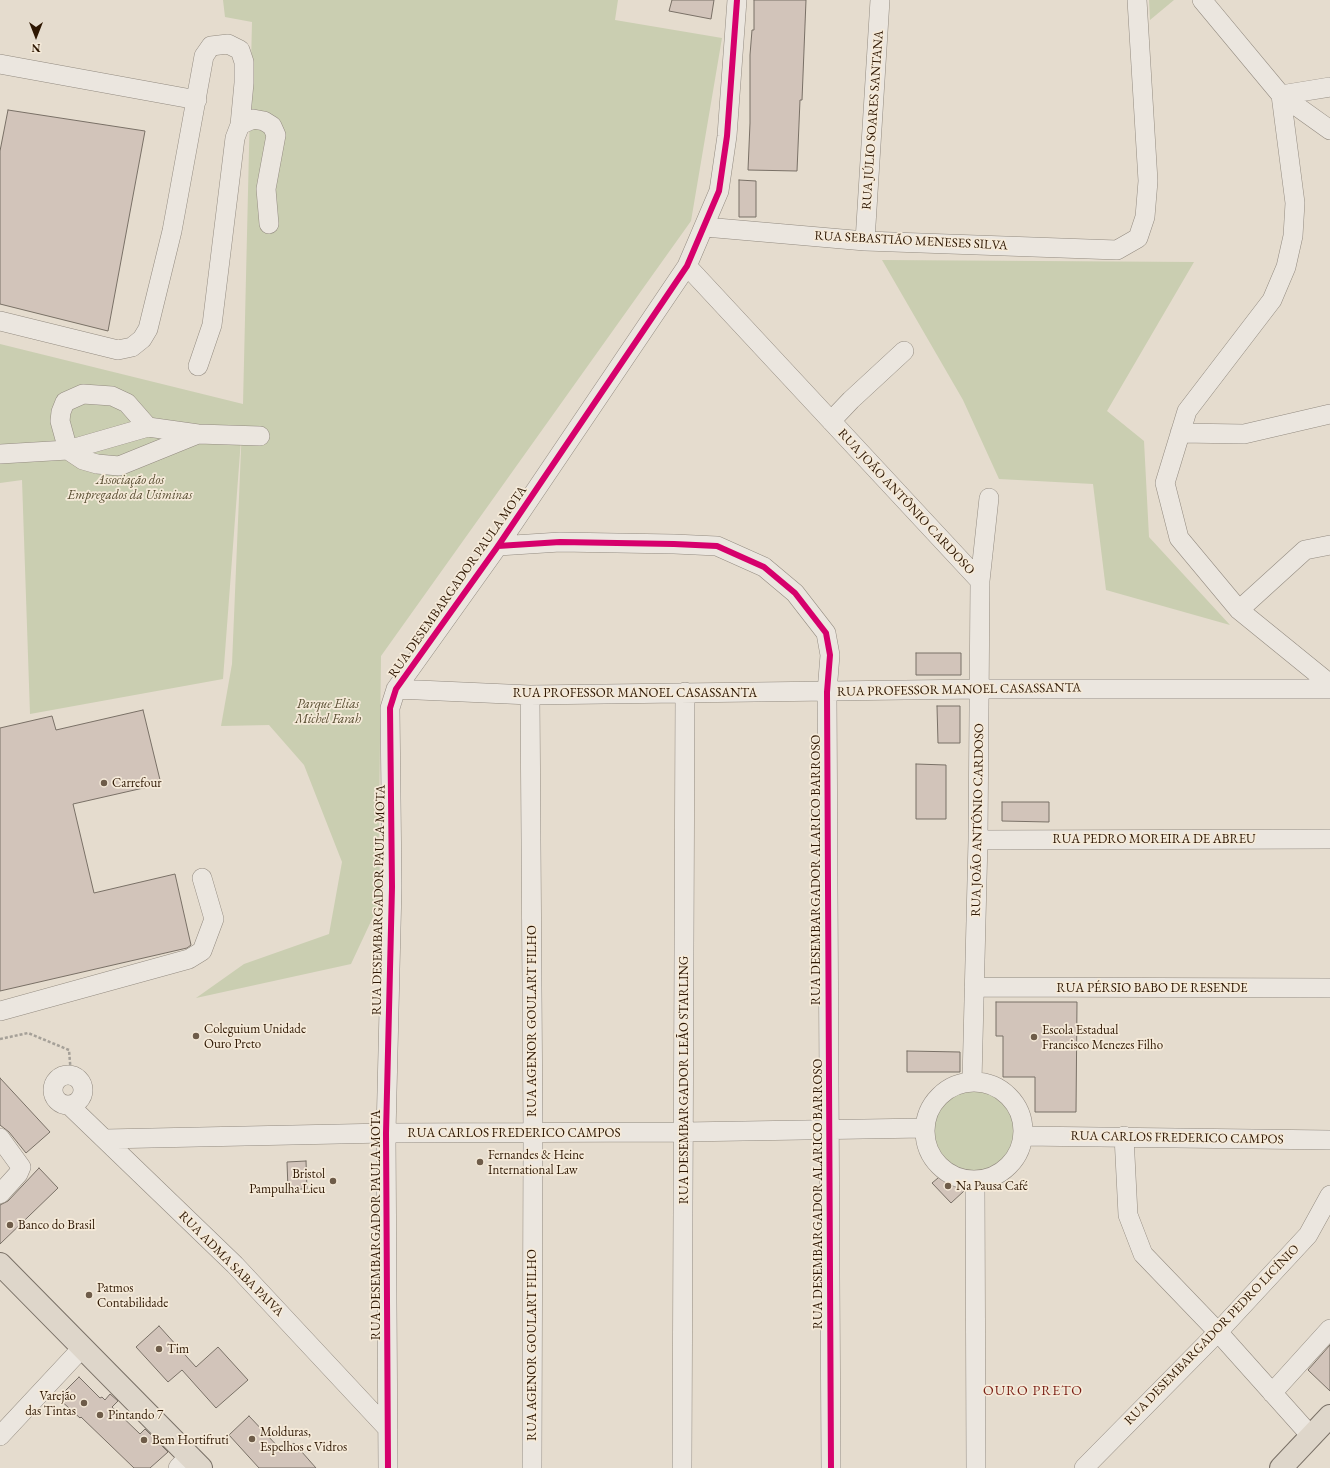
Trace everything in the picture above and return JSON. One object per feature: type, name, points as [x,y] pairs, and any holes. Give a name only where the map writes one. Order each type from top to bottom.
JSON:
[{"type":"main road","points":[[0,1264],[82,1348],[189,1464]]},
{"type":"main road","points":[[1282,1468],[1330,1416]]},
{"type":"street","name":"RUA DESEMBARGADOR PAULA MOTA","points":[[388,1468],[386,1133],[392,887],[390,708],[396,689],[498,546],[687,266],[706,227],[720,191],[728,136],[737,0]]},
{"type":"street","name":"RUA JÚLIO SOARES SANTANA","points":[[865,241],[880,0]]},
{"type":"street","name":"RUA SEBASTIÃO MENESES SILVA","points":[[706,227],[865,241],[1117,250],[1138,238],[1145,217],[1148,181],[1137,0]]},
{"type":"street","points":[[1202,0],[1281,96],[1330,130]]},
{"type":"street","points":[[0,321],[118,350],[132,346],[142,339],[148,328],[172,231],[204,56],[211,46],[228,44],[240,50],[244,62],[244,83],[240,125],[235,138],[212,325],[198,366]]},
{"type":"street","points":[[0,64],[197,100]]},
{"type":"street","points":[[1281,96],[1330,87]]},
{"type":"street","points":[[1281,96],[1295,203],[1293,236],[1286,267],[1272,300],[1187,411],[1165,483],[1179,538],[1239,610],[1330,684]]},
{"type":"street","points":[[240,125],[253,119],[264,121],[272,126],[276,135],[266,189],[269,224]]},
{"type":"street","name":"RUA JOÃO ANTÔNIO CARDOSO","points":[[687,266],[980,581],[978,840],[972,1081]]},
{"type":"street","points":[[831,421],[851,400],[904,351]]},
{"type":"street","points":[[148,427],[127,403],[112,396],[83,394],[65,402],[61,412],[60,421],[68,450],[83,460],[97,464],[119,466],[198,434]]},
{"type":"street","points":[[1180,434],[1244,434],[1330,414]]},
{"type":"street","points":[[0,454],[68,450],[148,427],[198,434],[260,436]]},
{"type":"street","points":[[980,581],[989,498]]},
{"type":"street","name":"RUA DESEMBARGADOR ALARICO BARROSO","points":[[498,546],[560,542],[717,546],[764,567],[795,593],[826,633],[830,655],[827,692],[828,1131],[831,1468]]},
{"type":"street","points":[[1239,610],[1305,550],[1330,545]]},
{"type":"street","name":"RUA PROFESSOR MANOEL CASASSANTA","points":[[396,689],[530,695],[980,689],[1330,689]]},
{"type":"street","name":"RUA DESEMBARGADOR LEÃO STARLING","points":[[682,1468],[685,692]]},
{"type":"street","name":"RUA AGENOR GOULART FILHO","points":[[530,695],[533,1133],[532,1468]]},
{"type":"street","name":"RUA PEDRO MOREIRA DE ABREU","points":[[978,840],[1330,839]]},
{"type":"street","points":[[0,1011],[189,959],[202,951],[214,919],[202,878]]},
{"type":"street","name":"RUA PÉRSIO BABO DE RESENDE","points":[[974,987],[1330,988]]},
{"type":"street","name":"RUA ADMA SABA PAIVA","points":[[70,1075],[60,1077],[56,1080],[52,1089],[56,1099],[64,1105],[69,1105],[235,1265],[388,1429]]},
{"type":"street","points":[[972,1081],[989,1084],[1004,1091],[1016,1104],[1022,1119],[1023,1136],[1016,1156],[1002,1172],[989,1178],[975,1180],[959,1178],[944,1171],[936,1163],[926,1144],[924,1128],[927,1114],[934,1101],[945,1090],[958,1084],[972,1081]]},
{"type":"street","name":"RUA CARLOS FREDERICO CAMPOS","points":[[105,1139],[386,1133],[828,1131],[924,1128]]},
{"type":"street","name":"RUA CARLOS FREDERICO CAMPOS","points":[[1023,1136],[1124,1136],[1330,1140]]},
{"type":"street","points":[[1124,1136],[1128,1215],[1143,1254],[1218,1332],[1311,1436]]},
{"type":"street","points":[[0,1194],[18,1174],[22,1166],[2,1145]]},
{"type":"street","points":[[975,1180],[976,1468]]},
{"type":"street","name":"RUA DESEMBARGADOR PEDRO LICÍNIO","points":[[1084,1468],[1218,1332],[1308,1235],[1330,1195]]},
{"type":"street","points":[[1272,1392],[1330,1330]]},
{"type":"street","points":[[0,1436],[82,1348]]},
{"type":"path","points":[[0,1039],[28,1033],[69,1050],[70,1075]]},
{"type":"green space","points":[[223,0],[618,0],[615,20],[722,38],[691,221],[381,656],[379,824],[380,902],[351,964],[196,998],[244,964],[329,934],[342,862],[304,765],[269,725],[221,726],[232,664],[242,426],[223,679],[30,714],[22,480],[0,483],[0,344],[243,404],[252,22],[225,17]]},
{"type":"green space","points":[[1149,0],[1174,0],[1150,20]]},
{"type":"green space","points":[[882,260],[1194,262],[1107,411],[1144,441],[1149,537],[1230,625],[1106,590],[1093,484],[999,479],[963,400]]},
{"type":"green space","points":[[967,1090],[983,1090],[998,1097],[1009,1108],[1016,1123],[1016,1139],[1013,1147],[1004,1160],[991,1169],[983,1172],[967,1172],[952,1165],[941,1154],[934,1139],[934,1123],[941,1108],[952,1097]]},
{"type":"building","points":[[672,0],[714,0],[711,19],[669,11]]},
{"type":"building","points":[[754,0],[806,0],[802,100],[800,100],[797,171],[748,170],[750,55],[752,30],[754,30]]},
{"type":"building","points":[[8,110],[145,131],[108,331],[0,304],[0,151]]},
{"type":"building","points":[[739,180],[756,181],[756,217],[739,217]]},
{"type":"building","points":[[916,653],[961,653],[961,675],[916,675]]},
{"type":"building","points":[[937,706],[960,706],[960,743],[938,743]]},
{"type":"building","points":[[143,710],[161,784],[73,804],[94,893],[175,874],[191,945],[187,948],[0,991],[0,728],[52,716],[56,730]]},
{"type":"building","points":[[916,764],[946,765],[946,819],[916,819]]},
{"type":"building","points":[[1002,802],[1049,802],[1049,822],[1002,821]]},
{"type":"building","name":"Escola Estadual Francisco Menezes Filho","points":[[996,1002],[1077,1002],[1076,1112],[1035,1112],[1035,1077],[1003,1077],[1003,1036],[996,1036]]},
{"type":"building","points":[[907,1051],[960,1052],[960,1072],[907,1072]]},
{"type":"building","points":[[0,1078],[50,1132],[26,1153],[9,1132],[0,1125]]},
{"type":"building","points":[[306,1161],[307,1189],[288,1189],[287,1162]]},
{"type":"building","name":"Banco do Brasil","points":[[39,1168],[58,1188],[0,1244],[0,1205],[8,1201]]},
{"type":"building","name":"Na Pausa Café","points":[[944,1173],[964,1188],[964,1191],[951,1203],[932,1183]]},
{"type":"building","points":[[159,1326],[196,1367],[218,1347],[248,1380],[216,1408],[182,1370],[168,1382],[136,1347]]},
{"type":"building","points":[[1330,1345],[1330,1391],[1308,1370]]},
{"type":"building","points":[[79,1377],[100,1398],[102,1397],[105,1400],[110,1394],[118,1401],[112,1407],[140,1434],[145,1429],[168,1452],[150,1468],[134,1468],[81,1417],[80,1418],[58,1398]]},
{"type":"building","points":[[249,1416],[283,1452],[294,1443],[316,1468],[259,1468],[229,1435]]},
{"type":"cycle path","points":[[388,1468],[386,1133],[392,887],[390,708],[396,689],[498,546],[687,266],[719,191],[727,136],[737,0]]},
{"type":"cycle path","points":[[498,546],[560,542],[717,546],[764,567],[795,593],[826,633],[830,655],[827,692],[831,1468]]},
{"type":"place","name":"Carrefour","points":[[104,783]]},
{"type":"place","name":"Coleguium Unidade Ouro Preto","points":[[196,1036]]},
{"type":"place","name":"Escola Estadual Francisco Menezes Filho","points":[[1034,1037]]},
{"type":"place","name":"Fernandes & Heine International Law","points":[[480,1162]]},
{"type":"place","name":"Bristol Pampulha Lieu","points":[[333,1181]]},
{"type":"place","name":"Na Pausa Café","points":[[948,1186]]},
{"type":"place","name":"Banco do Brasil","points":[[10,1225]]},
{"type":"place","name":"Patmos Contabilidade","points":[[89,1295]]},
{"type":"place","name":"Tim","points":[[159,1349]]},
{"type":"place","name":"Varejão das Tintas","points":[[84,1403]]},
{"type":"place","name":"Pintando 7","points":[[100,1415]]},
{"type":"place","name":"Molduras, Espelhos e Vidros","points":[[252,1439]]},
{"type":"place","name":"Bem Hortifruti","points":[[144,1440]]},
{"type":"district","name":"OURO PRETO","points":[[1033,1391]]},
{"type":"park label","name":"Associação dos Empregados da Usiminas","points":[[130,488]]},
{"type":"park label","name":"Parque Elias Michel Farah","points":[[328,712]]}]
